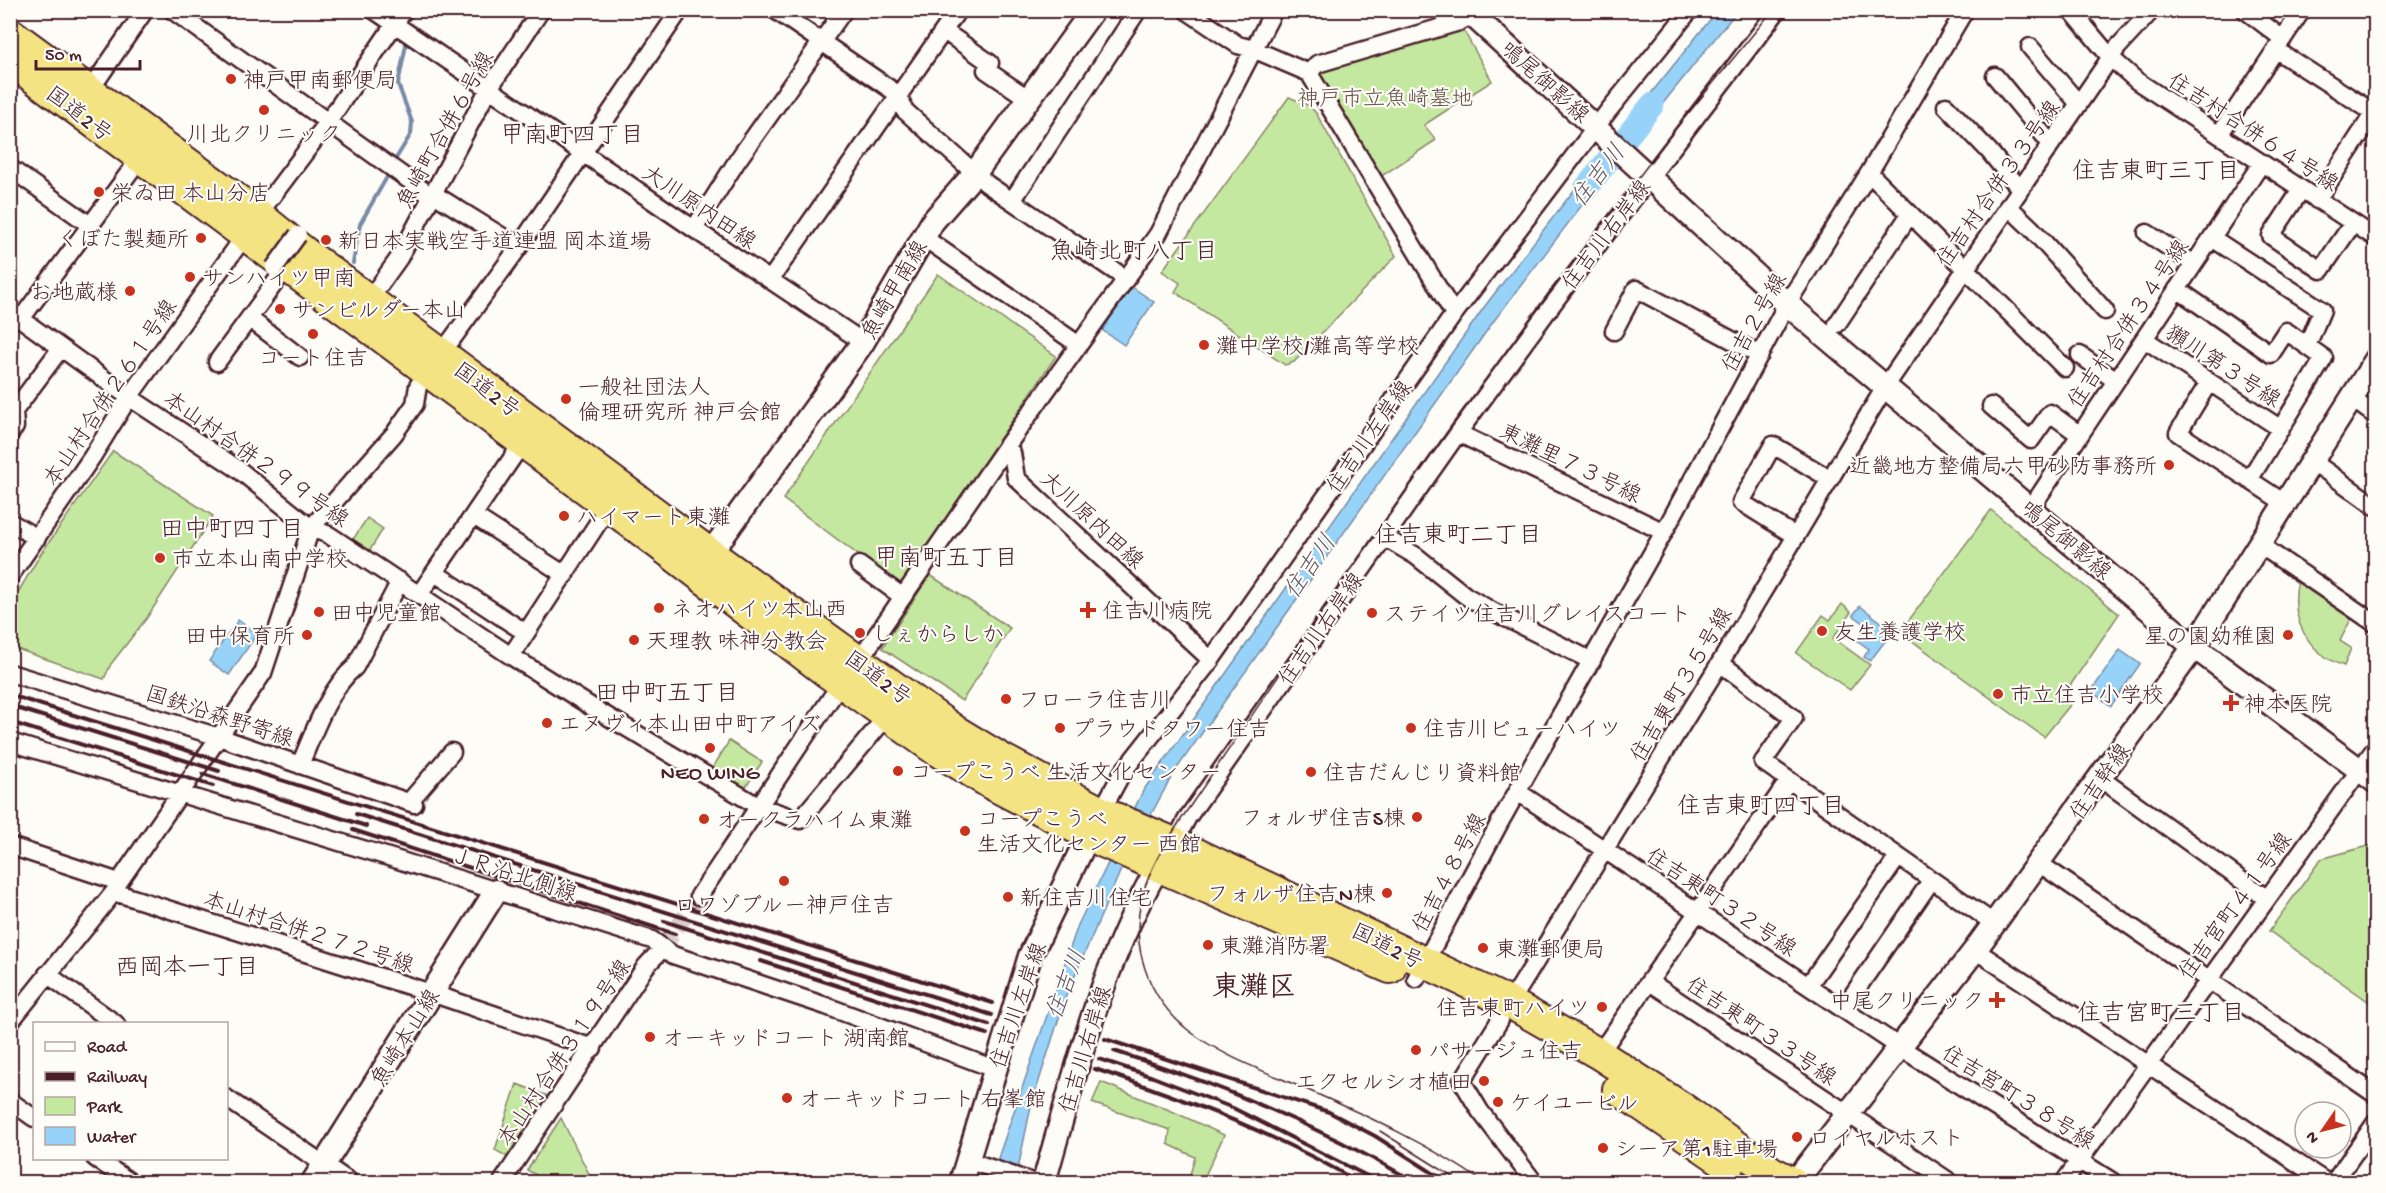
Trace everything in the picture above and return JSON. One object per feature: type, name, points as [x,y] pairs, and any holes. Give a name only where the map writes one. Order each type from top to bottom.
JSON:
[{"type":"highway","name":"国道2号","points":[[10,33],[83,100],[140,158],[252,225],[369,300],[523,442],[609,506],[703,563],[1102,826]]},
{"type":"highway","name":"国道2号","points":[[10,60],[83,100],[252,225],[281,266],[435,363],[703,563],[828,673],[936,750],[993,785],[1102,826],[1599,1054],[1681,1107],[1772,1172],[1793,1182]]},
{"type":"highway","name":"国道2号","points":[[1505,1012],[1755,1182]]},
{"type":"street","points":[[83,100],[145,10]]},
{"type":"street","points":[[172,10],[427,193],[432,193],[519,247]]},
{"type":"street","name":"大川原内田線","points":[[374,10],[399,17],[488,90],[863,342]]},
{"type":"street","name":"魚崎町合併６号線","points":[[369,300],[399,258],[488,90],[541,10]]},
{"type":"street","points":[[10,1022],[116,887],[263,673],[312,528],[394,434],[415,404],[418,386],[519,247],[680,10]]},
{"type":"street","points":[[775,10],[899,95],[904,110],[975,173],[1125,278]]},
{"type":"street","points":[[694,229],[737,161],[843,10]]},
{"type":"street","points":[[770,280],[958,10]]},
{"type":"street","name":"魚崎甲南線","points":[[703,563],[863,342],[933,221],[975,173],[1093,10]]},
{"type":"street","points":[[1012,201],[1138,10]]},
{"type":"street","points":[[1186,10],[1238,45],[1309,72],[1454,314]]},
{"type":"street","points":[[867,649],[1006,447],[1158,234],[1274,10]]},
{"type":"street","name":"住吉川左岸線","points":[[961,1182],[975,1163],[995,1069],[1030,956],[1102,826],[1122,773],[1211,660],[1454,314],[1690,10]]},
{"type":"street","name":"住吉川右岸線","points":[[1035,1182],[1070,1089],[1111,962],[1158,851],[1188,817],[1642,170],[1778,10]]},
{"type":"street","name":"住吉２号線","points":[[1592,661],[1787,304],[1869,173],[1965,10]]},
{"type":"street","name":"住吉村合併６４号線","points":[[2071,10],[2111,58],[2137,81],[2376,238]]},
{"type":"street","name":"住吉村合併３３号線","points":[[1885,387],[2111,58],[2152,10]]},
{"type":"street","points":[[2245,10],[2280,44],[2375,113],[2317,200]]},
{"type":"street","points":[[2219,135],[2302,10]]},
{"type":"street","points":[[1309,72],[1317,63],[1459,22],[1470,13]]},
{"type":"street","name":"鳴尾御影線","points":[[1470,13],[1597,127],[1787,304],[2194,647],[2367,776]]},
{"type":"street","name":"本山村合併２６１号線","points":[[10,576],[92,457],[129,397],[328,122],[399,17]]},
{"type":"street","points":[[944,31],[990,63],[986,69],[1029,99]]},
{"type":"street","points":[[2030,47],[2079,104]]},
{"type":"street","points":[[1995,76],[2051,144]]},
{"type":"street","points":[[1946,106],[1989,151],[2020,189]]},
{"type":"street","points":[[16,315],[90,225],[140,158]]},
{"type":"street","name":"住吉村合併３４号線","points":[[2031,508],[2261,164]]},
{"type":"street","points":[[12,169],[90,225]]},
{"type":"street","points":[[1869,173],[2065,368]]},
{"type":"street","points":[[2301,189],[2271,236],[2321,270],[2353,224]]},
{"type":"street","points":[[2008,206],[2032,229],[2105,311]]},
{"type":"street","points":[[1837,324],[1910,214]]},
{"type":"street","points":[[2147,233],[2194,264]]},
{"type":"street","points":[[218,362],[250,319],[298,235]]},
{"type":"street","points":[[924,237],[1079,345]]},
{"type":"street","points":[[2212,238],[2322,310],[2307,346]]},
{"type":"street","points":[[1614,331],[1636,289],[1760,355]]},
{"type":"street","points":[[2177,289],[2271,354],[2286,331],[2324,358],[2249,480]]},
{"type":"street","name":"本山村合併２９９号線","points":[[16,315],[129,397],[238,469],[312,528],[329,535],[510,656],[758,806],[800,820],[887,716]]},
{"type":"street","points":[[250,319],[300,357]]},
{"type":"street","name":"獺川第３号線","points":[[2144,339],[2281,429]]},
{"type":"street","points":[[10,432],[15,427],[14,411],[62,348]]},
{"type":"street","points":[[2080,356],[2116,381]]},
{"type":"street","name":"住吉幹線","points":[[1793,1182],[1849,1115],[1976,950],[2194,647],[2376,360]]},
{"type":"street","points":[[2209,382],[2178,433],[2286,504]]},
{"type":"street","name":"住吉東町３５号線","points":[[1534,1182],[1480,1111],[1462,1082],[1720,663],[1885,387]]},
{"type":"street","points":[[2351,398],[2376,416]]},
{"type":"street","points":[[1990,406],[2031,440],[2050,413],[2080,435]]},
{"type":"street","name":"東灘里７３号線","points":[[1458,433],[1664,532]]},
{"type":"street","points":[[419,595],[523,442]]},
{"type":"street","points":[[1796,536],[1741,502],[1773,445],[1830,479]]},
{"type":"street","name":"大川原内田線","points":[[1006,447],[1012,453],[1016,478],[1211,660]]},
{"type":"street","points":[[2312,461],[2376,507]]},
{"type":"street","points":[[510,656],[609,506]]},
{"type":"street","points":[[474,516],[565,574]]},
{"type":"street","points":[[10,522],[37,538]]},
{"type":"street","points":[[1384,537],[1416,556],[1466,596],[1592,661]]},
{"type":"street","points":[[2260,544],[2376,624]]},
{"type":"street","points":[[859,564],[903,597]]},
{"type":"street","points":[[435,573],[526,633]]},
{"type":"street","points":[[300,765],[321,717],[346,674],[355,667],[400,581]]},
{"type":"street","name":"住吉４８号線","points":[[1420,971],[1592,661]]},
{"type":"street","points":[[1720,663],[1794,718],[1763,762],[1995,924]]},
{"type":"street","name":"国鉄沿森野寄線","points":[[10,673],[219,737],[411,803],[452,752]]},
{"type":"street","points":[[699,896],[833,695]]},
{"type":"street","name":"ＪＲ沿北側線","points":[[10,742],[652,940],[673,956],[826,1006],[995,1069]]},
{"type":"street","name":"住吉宮町４１号線","points":[[2064,1182],[2266,898],[2367,776],[2376,747]]},
{"type":"street","points":[[2100,778],[2266,898]]},
{"type":"street","points":[[1599,1054],[1789,780]]},
{"type":"street","name":"住吉東町３２号線","points":[[1518,792],[1901,1048]]},
{"type":"street","name":"本山村合併２７２号線","points":[[10,846],[116,887],[593,1048]]},
{"type":"street","points":[[1808,986],[1898,857]]},
{"type":"street","points":[[2040,864],[2376,1095]]},
{"type":"street","points":[[1843,1010],[1931,881]]},
{"type":"street","name":"魚崎本山線","points":[[319,1174],[496,891]]},
{"type":"street","name":"本山村合併３１９号線","points":[[502,1182],[646,966],[663,948]]},
{"type":"street","points":[[1976,950],[2326,1182]]},
{"type":"street","points":[[47,974],[116,1022]]},
{"type":"street","name":"住吉東町３３号線","points":[[1650,982],[1950,1182]]},
{"type":"street","name":"住吉宮町３８号線","points":[[1901,1048],[2113,1182]]},
{"type":"street","points":[[228,1100],[319,1174],[350,1182]]},
{"type":"street","points":[[10,1101],[33,1117]]},
{"type":"street","points":[[2334,1182],[2376,1122]]},
{"type":"street","points":[[98,1160],[130,1182]]},
{"type":"street","points":[[975,1163],[1035,1182]]},
{"type":"green space","name":"神戸市立魚崎墓地","points":[[1461,26],[1492,81],[1424,125],[1436,140],[1377,179],[1317,75],[1321,66]]},
{"type":"green space","points":[[1289,97],[1308,105],[1316,113],[1396,256],[1294,362],[1285,365],[1175,292],[1180,283],[1162,271]]},
{"type":"green space","points":[[938,274],[1056,356],[900,586],[783,499]]},
{"type":"green space","points":[[113,451],[213,516],[146,619],[111,664],[104,679],[11,647],[11,604],[40,555]]},
{"type":"green space","points":[[1991,510],[2119,614],[2063,696],[2071,704],[2044,737],[1900,632]]},
{"type":"green space","points":[[367,518],[383,529],[367,555],[350,544]]},
{"type":"green space","points":[[930,575],[1010,628],[962,701],[882,648]]},
{"type":"green space","points":[[2298,580],[2352,617],[2340,641],[2351,648],[2344,666],[2320,653],[2304,633],[2296,608]]},
{"type":"green space","points":[[1842,604],[1851,612],[1833,638],[1870,665],[1850,690],[1796,653],[1823,615],[1830,620]]},
{"type":"green space","points":[[729,741],[762,762],[744,790],[712,769]]},
{"type":"green space","points":[[2376,844],[2375,1006],[2269,931],[2321,859]]},
{"type":"green space","points":[[1101,1082],[1224,1135],[1202,1182],[1189,1178],[1195,1157],[1168,1144],[1170,1130],[1092,1103]]},
{"type":"green space","points":[[517,1084],[554,1098],[511,1159],[495,1150]]},
{"type":"green space","points":[[561,1118],[593,1182],[549,1182],[527,1170]]},
{"type":"water","points":[[1717,11],[1737,11],[1636,137],[1631,130],[1624,127]]},
{"type":"water","points":[[1601,155],[1602,161],[1611,167],[1493,322],[1173,774],[1120,872],[1066,996],[1031,1106],[1018,1169],[997,1161],[1078,925],[1143,791],[1485,306]]},
{"type":"water","points":[[1132,287],[1154,302],[1124,345],[1102,330]]},
{"type":"water","points":[[1860,606],[1893,631],[1870,661],[1864,657],[1869,649],[1858,641],[1865,631],[1862,629],[1865,624],[1853,615]]},
{"type":"water","points":[[238,620],[257,634],[229,675],[209,661]]},
{"type":"water","points":[[2120,650],[2140,664],[2111,706],[2091,691]]},
{"type":"waterway","points":[[395,160],[411,134],[412,122],[398,84],[407,40]]},
{"type":"waterway","name":"住吉川","points":[[1586,188],[1652,105]]},
{"type":"waterway","points":[[353,263],[360,224],[387,177]]},
{"type":"tunnel","points":[[663,948],[699,896]]},
{"type":"tram line","points":[[1483,1182],[1399,1132],[1232,1057],[1188,1030],[1172,1015],[1159,997],[1142,958],[1139,916],[1143,895],[1157,859],[1182,818],[1376,533],[1502,357],[1673,132],[1773,10]]},
{"type":"tram line","points":[[1380,1131],[1461,1182]]},
{"type":"railway","points":[[10,695],[993,1003]]},
{"type":"railway","points":[[10,706],[219,771]]},
{"type":"railway","points":[[10,722],[213,786]]},
{"type":"railway","points":[[203,774],[366,826]]},
{"type":"railway","points":[[356,814],[992,1015]]},
{"type":"railway","points":[[353,830],[675,934]]},
{"type":"railway","points":[[664,921],[989,1025]]},
{"type":"railway","points":[[761,961],[987,1034]]},
{"type":"railway","points":[[1105,1039],[1329,1112],[1375,1136],[1447,1182]]},
{"type":"railway","points":[[1114,1051],[1230,1092],[1268,1108],[1342,1143],[1415,1182]]},
{"type":"railway","points":[[1099,1059],[1233,1108],[1379,1182]]},
{"type":"railway","points":[[1095,1069],[1230,1118],[1296,1148],[1358,1182]]},
{"type":"place","name":"神戸甲南郵便局","points":[[231,79]]},
{"type":"place","name":"川北クリニック","points":[[264,110]]},
{"type":"place","name":"栄ゐ田 本山分店","points":[[99,192]]},
{"type":"place","name":"くぼた製麺所","points":[[201,238]]},
{"type":"place","name":"新日本実戦空手道連盟 岡本道場","points":[[326,240]]},
{"type":"place","name":"サンハイツ甲南","points":[[190,277]]},
{"type":"place","name":"お地蔵様","points":[[130,291]]},
{"type":"place","name":"サンビルダー本山","points":[[280,309]]},
{"type":"place","name":"コート住吉","points":[[313,334]]},
{"type":"place","name":"灘中学校/灘高等学校","points":[[1204,345]]},
{"type":"place","name":"一般社団法人 倫理研究所 神戸会館","points":[[566,399]]},
{"type":"place","name":"近畿地方整備局六甲砂防事務所","points":[[2169,465]]},
{"type":"place","name":"ハイマート東灘","points":[[564,516]]},
{"type":"place","name":"市立本山南中学校","points":[[160,558]]},
{"type":"place","name":"ネオハイツ本山西","points":[[659,608]]},
{"type":"place","name":"住吉川病院","points":[[1088,610]]},
{"type":"place","name":"田中児童館","points":[[319,612]]},
{"type":"place","name":"ステイツ住吉川グレイスコート","points":[[1372,613]]},
{"type":"place","name":"友生養護学校","points":[[1822,631]]},
{"type":"place","name":"しぇからしか","points":[[860,633]]},
{"type":"place","name":"田中保育所","points":[[307,635]]},
{"type":"place","name":"星の園幼稚園","points":[[2288,635]]},
{"type":"place","name":"天理教 味神分教会","points":[[634,640]]},
{"type":"place","name":"市立住吉小学校","points":[[1998,694]]},
{"type":"place","name":"フローラ住吉川","points":[[1006,699]]},
{"type":"place","name":"神本医院","points":[[2231,703]]},
{"type":"place","name":"エヌヴィ本山田中町アイズ","points":[[547,723]]},
{"type":"place","name":"プラウドタワー住吉","points":[[1060,728]]},
{"type":"place","name":"住吉川ビューハイツ","points":[[1411,728]]},
{"type":"place","name":"NEO WING","points":[[710,748]]},
{"type":"place","name":"コープこうべ 生活文化センター","points":[[898,771]]},
{"type":"place","name":"住吉だんじり資料館","points":[[1311,772]]},
{"type":"place","name":"フォルザ住吉S棟","points":[[1417,817]]},
{"type":"place","name":"オークラハイム東灘","points":[[704,819]]},
{"type":"place","name":"コープこうべ 生活文化センター 西館","points":[[965,831]]},
{"type":"place","name":"ロワゾブルー神戸住吉","points":[[784,881]]},
{"type":"place","name":"フォルザ住吉N棟","points":[[1387,893]]},
{"type":"place","name":"新住吉川住宅","points":[[1008,897]]},
{"type":"place","name":"東灘消防署","points":[[1208,945]]},
{"type":"place","name":"東灘郵便局","points":[[1483,948]]},
{"type":"place","name":"中尾クリニック","points":[[1997,1000]]},
{"type":"place","name":"住吉東町ハイツ","points":[[1602,1007]]},
{"type":"place","name":"オーキッドコート 湖南館","points":[[650,1037]]},
{"type":"place","name":"パサージュ住吉","points":[[1416,1050]]},
{"type":"place","name":"エクセルシオ植田","points":[[1484,1081]]},
{"type":"place","name":"オーキッドコート 右峯館","points":[[787,1098]]},
{"type":"place","name":"ケイユービル","points":[[1498,1102]]},
{"type":"place","name":"ロイヤルホスト","points":[[1797,1137]]},
{"type":"place","name":"シーア第1駐車場","points":[[1603,1148]]},
{"type":"district","name":"甲南町四丁目","points":[[572,134]]},
{"type":"district","name":"住吉東町三丁目","points":[[2156,170]]},
{"type":"district","name":"魚崎北町八丁目","points":[[1134,250]]},
{"type":"district","name":"田中町四丁目","points":[[232,528]]},
{"type":"district","name":"住吉東町二丁目","points":[[1458,534]]},
{"type":"district","name":"甲南町五丁目","points":[[946,557]]},
{"type":"district","name":"田中町五丁目","points":[[667,692]]},
{"type":"district","name":"住吉東町四丁目","points":[[1761,805]]},
{"type":"district","name":"西岡本一丁目","points":[[187,966]]},
{"type":"district","name":"東灘区","points":[[1254,985]]},
{"type":"district","name":"住吉宮町三丁目","points":[[2161,1012]]}]
